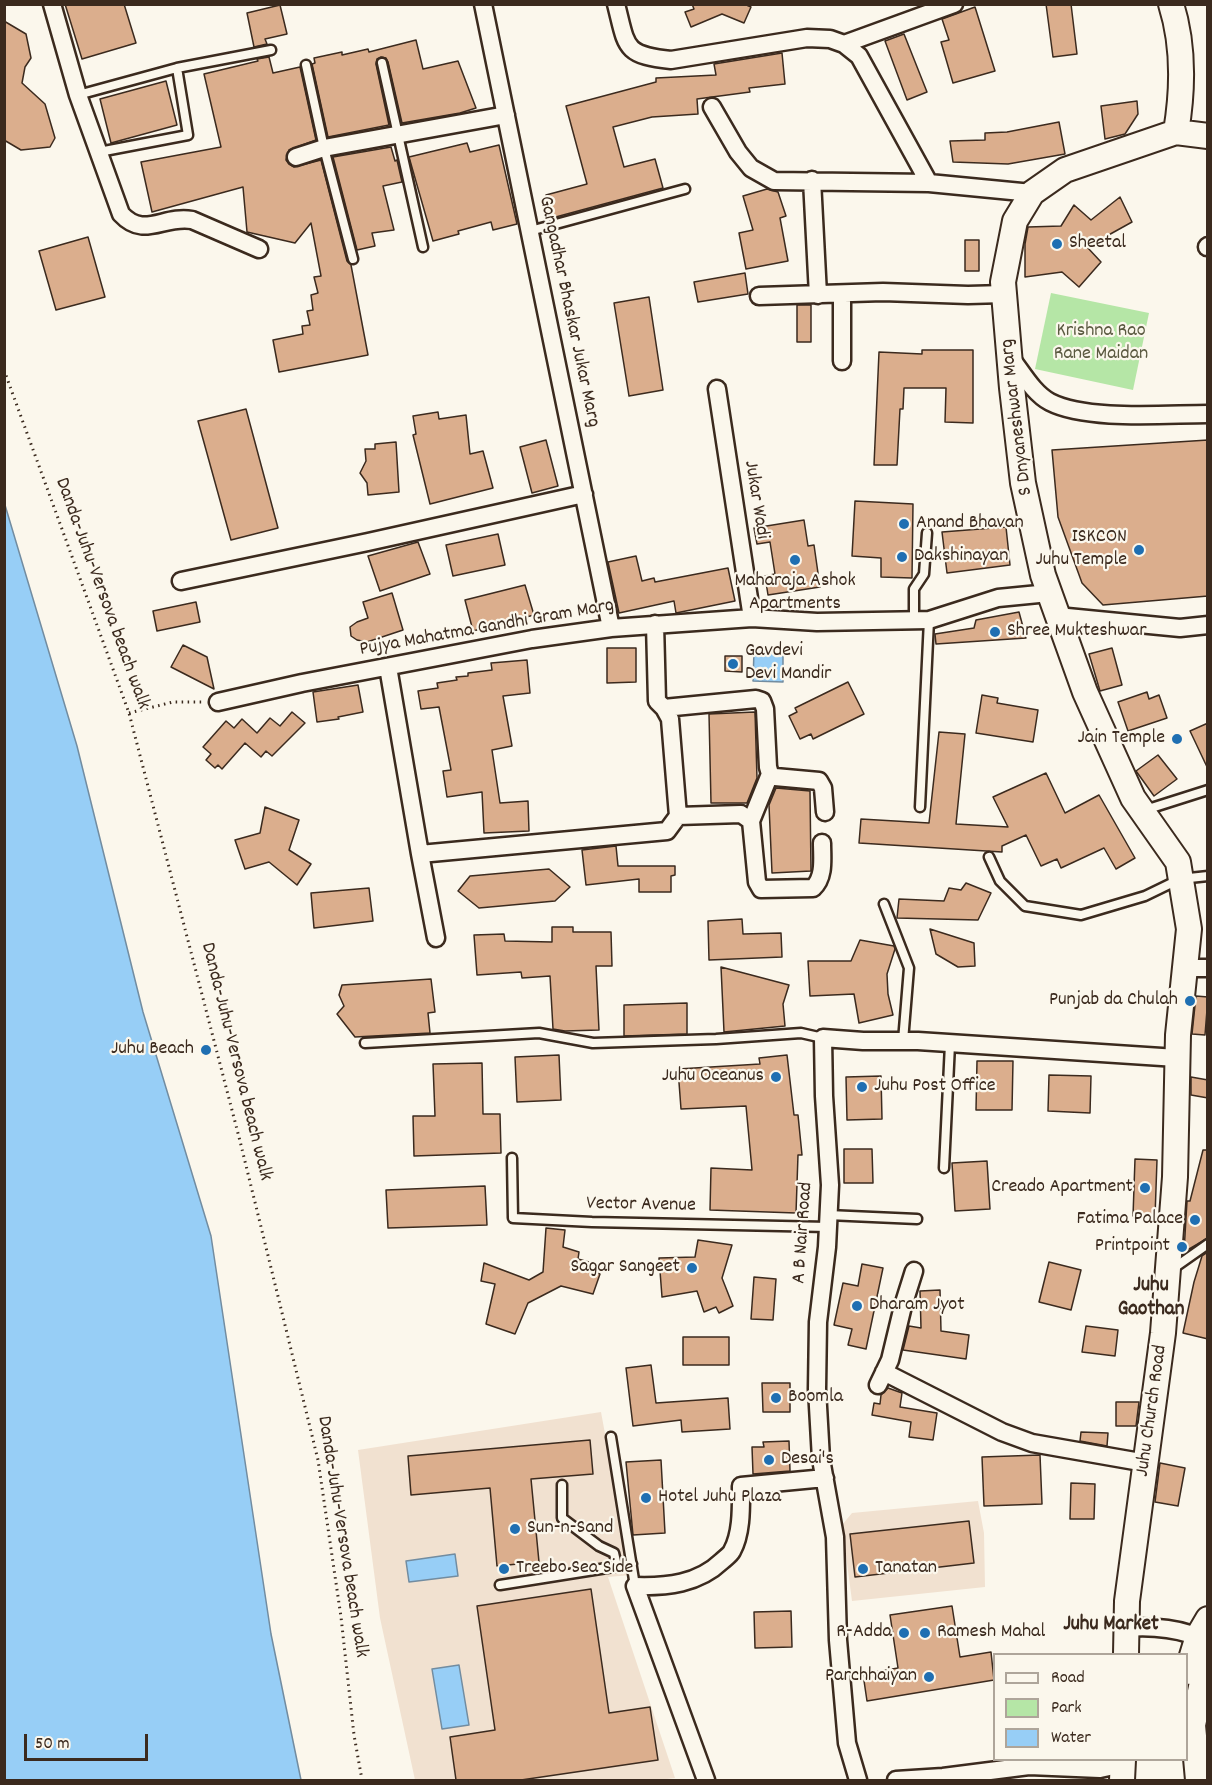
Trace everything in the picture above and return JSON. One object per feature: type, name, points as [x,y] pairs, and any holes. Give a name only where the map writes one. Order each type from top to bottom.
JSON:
[{"type":"street","points":[[52,4],[78,95],[121,214],[130,224],[145,226],[182,218],[192,220],[259,249]]},
{"type":"street","name":"Gangadhar Bhaskar Jukar Marg","points":[[483,4],[611,628]]},
{"type":"street","points":[[616,4],[626,43],[641,54],[654,58],[671,60],[807,38],[830,39],[844,44],[859,56],[929,183]]},
{"type":"street","points":[[844,44],[954,4]]},
{"type":"street","points":[[1171,4],[1178,37],[1181,71],[1176,132]]},
{"type":"street","points":[[712,107],[738,152],[760,174],[774,181],[929,183],[1032,193]]},
{"type":"street","points":[[296,157],[324,148],[506,115]]},
{"type":"street","name":"S Dnyaneshwar Marg","points":[[1177,1058],[1196,968],[1178,862],[1133,798],[1085,692],[1043,575],[1023,483],[1004,282],[1015,221],[1032,193],[1065,170],[1176,132],[1208,136]]},
{"type":"street","points":[[812,180],[818,295]]},
{"type":"street","points":[[759,296],[883,292],[1004,294]]},
{"type":"street","points":[[842,295],[842,361]]},
{"type":"street","points":[[1010,357],[1036,392],[1050,402],[1072,410],[1095,414],[1208,414]]},
{"type":"street","name":"Jukar Wadi","points":[[717,389],[752,618]]},
{"type":"street","points":[[181,581],[380,540],[584,494]]},
{"type":"street","name":"Pujya Mahatma Gandhi Gram Marg","points":[[218,702],[302,683],[532,639],[611,628],[752,618],[817,622],[921,620],[998,598],[1049,593]]},
{"type":"street","points":[[1057,616],[1180,628],[1208,625]]},
{"type":"street","points":[[420,854],[667,831],[678,816],[670,719],[657,701],[655,624]]},
{"type":"street","points":[[388,667],[436,938]]},
{"type":"street","points":[[664,708],[756,699],[762,701],[765,709],[770,774],[751,821],[757,882],[760,889],[813,888],[821,874],[822,843]]},
{"type":"street","points":[[770,774],[775,777],[819,781],[823,788],[825,812]]},
{"type":"street","points":[[678,816],[741,814],[751,821]]},
{"type":"street","points":[[823,1038],[1177,1058]]},
{"type":"street","name":"A B Nair Road","points":[[823,1038],[830,1185],[818,1322],[817,1389],[821,1459],[835,1537],[838,1640],[847,1743],[858,1780]]},
{"type":"street","name":"Juhu Church Road","points":[[1126,1653],[1127,1601],[1169,1272],[1175,1177],[1177,1058]]},
{"type":"street","points":[[914,1271],[890,1360],[881,1379],[1032,1443],[1146,1463]]},
{"type":"street","points":[[706,1780],[634,1586],[672,1585],[698,1578],[712,1570],[732,1552],[738,1531],[741,1486],[825,1478]]},
{"type":"street","points":[[1126,1628],[1149,1626],[1205,1638]]},
{"type":"street","points":[[1188,1674],[1205,1638]]},
{"type":"street","points":[[1198,1780],[1193,1725],[1203,1700],[1205,1638]]},
{"type":"street","points":[[1180,1761],[1182,1780]]},
{"type":"street","points":[[896,1780],[943,1777],[1029,1766],[1123,1768]]},
{"type":"lane","points":[[78,95],[177,68],[271,50]]},
{"type":"lane","points":[[382,63],[396,135],[423,246]]},
{"type":"lane","points":[[306,65],[324,148],[353,259]]},
{"type":"lane","points":[[99,152],[188,135],[177,68]]},
{"type":"lane","points":[[530,231],[685,189]]},
{"type":"lane","points":[[920,807],[921,620],[914,590],[926,566],[927,533]]},
{"type":"lane","points":[[1142,811],[1208,790]]},
{"type":"lane","points":[[989,857],[1000,881],[1025,906],[1081,915],[1145,896],[1180,879],[1208,876]]},
{"type":"lane","points":[[884,904],[909,968],[903,1041]]},
{"type":"lane","points":[[365,1043],[539,1033],[593,1043],[716,1039],[801,1033],[823,1038]]},
{"type":"lane","points":[[944,1168],[950,1044]]},
{"type":"lane","name":"Vector Avenue","points":[[512,1158],[513,1218],[592,1222],[828,1221]]},
{"type":"lane","points":[[828,1221],[917,1219]]},
{"type":"lane","points":[[1169,1272],[1208,1244]]},
{"type":"lane","points":[[611,1437],[634,1586]]},
{"type":"lane","points":[[562,1485],[562,1518],[599,1546],[614,1553],[617,1566]]},
{"type":"lane","points":[[500,1585],[632,1564]]},
{"type":"path","name":"Danda-Juhu-Versova beach walk","points":[[4,370],[129,713],[240,1141],[318,1460],[362,1780]]},
{"type":"path","points":[[129,713],[173,702],[218,702]]},
{"type":"shaded area","points":[[601,1412],[631,1575],[608,1577],[675,1778],[659,1780],[415,1780],[380,1618],[358,1450]]},
{"type":"shaded area","points":[[978,1501],[984,1533],[985,1587],[852,1601],[842,1525],[852,1513]]},
{"type":"green space","name":"Krishna Rao Rane Maidan","points":[[1051,293],[1149,313],[1133,390],[1035,369]]},
{"type":"water","points":[[5,505],[77,746],[143,1012],[211,1236],[271,1634],[301,1780],[5,1780]]},
{"type":"water","points":[[754,651],[783,652],[783,682],[753,681]]},
{"type":"water","points":[[455,1554],[458,1576],[409,1582],[406,1561]]},
{"type":"water","points":[[459,1665],[469,1725],[442,1729],[432,1669]]},
{"type":"building","points":[[65,4],[124,4],[136,43],[82,59]]},
{"type":"building","points":[[692,4],[744,4],[751,7],[744,23],[722,14],[691,27],[685,12],[694,9]]},
{"type":"building","points":[[1046,4],[1071,4],[1077,54],[1053,57]]},
{"type":"building","points":[[280,5],[287,34],[265,39],[267,44],[254,47],[247,13]]},
{"type":"building","points":[[975,7],[995,71],[953,83],[941,42],[949,40],[942,19]]},
{"type":"building","points":[[4,21],[26,34],[31,58],[25,67],[22,83],[45,104],[55,138],[50,147],[21,150],[4,140]]},
{"type":"building","points":[[904,34],[927,92],[907,100],[885,41]]},
{"type":"building","points":[[416,40],[423,69],[458,61],[476,108],[402,123],[388,62],[386,58],[381,57],[377,59],[376,64],[389,125],[328,137],[312,64],[315,63],[314,58],[368,49],[369,52]]},
{"type":"building","points":[[782,53],[785,84],[749,88],[750,92],[697,99],[698,114],[652,117],[613,127],[624,167],[655,159],[663,188],[552,218],[546,195],[587,184],[566,106],[656,82],[656,78],[716,75],[714,64]]},
{"type":"building","points":[[269,57],[273,73],[300,67],[316,140],[289,150],[286,160],[294,167],[321,160],[347,261],[351,265],[368,355],[279,372],[273,340],[303,334],[302,326],[310,325],[307,311],[313,310],[311,295],[318,293],[314,277],[321,276],[311,223],[295,243],[247,232],[243,187],[152,212],[141,162],[221,147],[204,74]]},
{"type":"building","points":[[166,81],[177,125],[111,143],[100,99]]},
{"type":"building","points":[[1137,101],[1138,114],[1125,134],[1105,139],[1101,106]]},
{"type":"building","points":[[1059,122],[1065,154],[1008,164],[953,162],[950,141],[985,140],[985,133],[1007,132]]},
{"type":"building","points":[[467,143],[470,152],[499,145],[517,224],[493,230],[491,222],[433,241],[409,157]]},
{"type":"building","points":[[391,147],[395,161],[397,160],[402,182],[383,186],[394,230],[372,233],[375,246],[357,250],[333,157]]},
{"type":"building","points":[[767,189],[778,192],[786,216],[780,218],[788,261],[746,269],[739,233],[753,230],[743,196]]},
{"type":"building","name":"Sheetal","points":[[1120,197],[1132,222],[1087,247],[1101,262],[1079,287],[1062,272],[1025,277],[1025,244],[1028,227],[1061,226],[1074,205],[1091,220]]},
{"type":"building","points":[[88,237],[105,297],[56,310],[39,251]]},
{"type":"building","points":[[965,240],[979,240],[979,271],[965,271]]},
{"type":"building","points":[[745,273],[748,294],[698,302],[694,282]]},
{"type":"building","points":[[649,297],[663,390],[629,396],[614,303]]},
{"type":"building","points":[[797,305],[811,305],[811,342],[797,342]]},
{"type":"building","points":[[922,350],[973,350],[973,423],[945,422],[946,388],[904,388],[903,409],[900,409],[897,465],[874,465],[879,352],[922,354]]},
{"type":"building","points":[[246,409],[278,528],[231,540],[198,421]]},
{"type":"building","points":[[438,412],[439,419],[466,415],[470,454],[483,451],[493,488],[430,504],[413,435],[416,434],[413,416]]},
{"type":"building","points":[[546,440],[558,486],[532,493],[520,447]]},
{"type":"building","name":"ISKCON Juhu Temple","points":[[1208,440],[1208,596],[1103,605],[1082,583],[1058,517],[1052,450]]},
{"type":"building","points":[[396,442],[399,492],[368,495],[367,483],[360,473],[366,461],[365,449],[375,449],[375,444]]},
{"type":"building","points":[[855,501],[913,504],[912,578],[881,577],[881,558],[852,556]]},
{"type":"building","name":"Maharaja Ashok Apartments","points":[[804,520],[808,546],[814,545],[820,587],[768,595],[765,576],[775,574],[770,542],[757,544],[754,528]]},
{"type":"building","points":[[1006,527],[1010,565],[947,573],[942,532]]},
{"type":"building","points":[[498,534],[505,565],[453,576],[446,545]]},
{"type":"building","points":[[418,542],[430,574],[380,591],[368,556]]},
{"type":"building","points":[[636,556],[642,581],[654,578],[655,582],[728,568],[735,601],[676,613],[674,601],[619,613],[608,562]]},
{"type":"building","points":[[525,585],[534,615],[473,631],[465,600]]},
{"type":"building","points":[[392,593],[403,630],[367,642],[351,636],[350,627],[368,618],[363,602]]},
{"type":"building","points":[[196,602],[200,622],[157,631],[153,611]]},
{"type":"building","points":[[1019,612],[1026,638],[936,644],[935,634],[974,628],[976,620]]},
{"type":"building","points":[[183,645],[207,657],[214,689],[171,667]]},
{"type":"building","points":[[607,648],[636,648],[636,682],[607,683]]},
{"type":"building","points":[[1112,648],[1122,685],[1100,691],[1089,654]]},
{"type":"building","name":"Gavdevi Devi Mandir","points":[[725,656],[742,656],[742,672],[725,671]]},
{"type":"building","points":[[527,660],[530,693],[503,696],[512,746],[492,750],[500,803],[528,801],[529,831],[484,833],[482,792],[447,797],[443,771],[451,770],[439,707],[421,709],[418,691],[438,688],[437,683],[457,680],[456,677],[468,676],[468,673],[492,670],[491,663]]},
{"type":"building","points":[[848,682],[864,714],[813,739],[811,734],[800,739],[789,716],[797,712],[795,708]]},
{"type":"building","points":[[358,685],[363,712],[317,722],[313,692]]},
{"type":"building","points":[[1147,692],[1149,699],[1159,695],[1167,718],[1128,731],[1118,702]]},
{"type":"building","points":[[982,695],[998,698],[997,703],[1038,710],[1033,742],[976,733]]},
{"type":"building","points":[[292,712],[305,723],[272,756],[266,751],[261,757],[245,743],[222,769],[218,765],[215,768],[206,760],[211,754],[203,747],[226,721],[234,728],[242,719],[257,733],[270,718],[280,726]]},
{"type":"building","points":[[755,712],[757,778],[747,803],[711,803],[709,714]]},
{"type":"building","points":[[1208,723],[1208,769],[1190,731]]},
{"type":"building","points":[[939,732],[965,734],[956,824],[1008,827],[993,797],[1046,773],[1065,813],[1099,795],[1135,858],[1116,869],[1104,848],[1061,868],[1057,859],[1041,866],[1026,835],[1002,846],[1002,852],[859,843],[861,819],[929,823]]},
{"type":"building","points":[[1158,755],[1177,779],[1154,796],[1136,771]]},
{"type":"building","points":[[776,788],[810,791],[811,871],[772,873],[769,805]]},
{"type":"building","points":[[265,807],[299,820],[289,850],[311,864],[297,885],[269,862],[245,869],[235,840],[260,833]]},
{"type":"building","points":[[616,846],[618,866],[675,866],[675,875],[671,876],[671,892],[639,892],[639,879],[586,885],[582,850]]},
{"type":"building","points":[[549,869],[570,887],[555,901],[479,908],[458,891],[470,876]]},
{"type":"building","points":[[966,883],[991,893],[978,920],[897,918],[899,899],[944,901],[949,888],[961,890]]},
{"type":"building","points":[[369,888],[373,921],[314,928],[311,893]]},
{"type":"building","points":[[742,919],[743,934],[781,933],[782,957],[709,960],[708,921]]},
{"type":"building","points":[[552,927],[573,927],[573,932],[611,932],[612,966],[596,966],[599,1030],[553,1029],[550,976],[522,978],[521,972],[477,975],[474,935],[504,934],[505,941],[552,942]]},
{"type":"building","points":[[930,929],[974,943],[975,966],[958,967],[936,954]]},
{"type":"building","points":[[860,940],[894,946],[895,949],[887,974],[888,994],[893,1015],[859,1023],[854,994],[810,996],[808,961],[851,961]]},
{"type":"building","points":[[721,967],[789,985],[783,1004],[785,1026],[724,1032]]},
{"type":"building","points":[[431,979],[435,1012],[428,1013],[430,1033],[355,1037],[337,1014],[344,1006],[339,995],[342,985]]},
{"type":"building","points":[[1196,996],[1208,997],[1205,1035],[1192,1034]]},
{"type":"building","points":[[687,1003],[687,1034],[624,1036],[624,1005]]},
{"type":"building","points":[[559,1055],[561,1100],[517,1102],[515,1057]]},
{"type":"building","points":[[787,1055],[794,1115],[798,1115],[802,1155],[798,1155],[796,1213],[710,1210],[711,1168],[752,1170],[746,1106],[681,1109],[678,1069],[760,1064],[759,1058]]},
{"type":"building","points":[[977,1061],[1013,1061],[1012,1110],[976,1110]]},
{"type":"building","points":[[482,1063],[483,1114],[500,1114],[501,1153],[414,1156],[413,1116],[435,1116],[433,1064]]},
{"type":"building","points":[[1049,1075],[1091,1076],[1090,1113],[1048,1111]]},
{"type":"building","points":[[881,1076],[882,1119],[847,1120],[846,1077]]},
{"type":"building","points":[[1191,1077],[1208,1080],[1208,1098],[1191,1095]]},
{"type":"building","points":[[844,1149],[872,1149],[873,1183],[844,1183]]},
{"type":"building","name":"Fatima Palace","points":[[1203,1150],[1208,1150],[1208,1238],[1184,1252],[1187,1201],[1190,1201]]},
{"type":"building","name":"Creado Apartment","points":[[1135,1159],[1157,1160],[1155,1217],[1133,1216]]},
{"type":"building","points":[[987,1161],[990,1209],[955,1211],[952,1163]]},
{"type":"building","points":[[485,1186],[487,1225],[388,1228],[386,1190]]},
{"type":"building","points":[[546,1228],[565,1230],[563,1247],[579,1252],[578,1259],[596,1264],[595,1272],[600,1274],[593,1294],[561,1286],[528,1303],[515,1334],[486,1324],[495,1284],[481,1281],[484,1263],[529,1280],[543,1272]]},
{"type":"building","name":"Sagar Sangeet","points":[[698,1240],[732,1245],[722,1278],[733,1306],[719,1313],[716,1307],[704,1312],[697,1291],[662,1297],[659,1258],[695,1257]]},
{"type":"building","points":[[1208,1252],[1208,1339],[1183,1333],[1202,1256]]},
{"type":"building","points":[[1049,1262],[1081,1270],[1071,1310],[1039,1302]]},
{"type":"building","name":"Dharam Jyot","points":[[862,1264],[883,1268],[866,1349],[848,1345],[852,1329],[834,1325],[843,1283],[858,1286]]},
{"type":"building","points":[[754,1277],[776,1279],[773,1320],[751,1319]]},
{"type":"building","points":[[940,1290],[941,1331],[969,1335],[966,1359],[903,1350],[909,1326],[921,1328],[920,1291]]},
{"type":"building","points":[[1086,1326],[1118,1330],[1115,1356],[1082,1352]]},
{"type":"building","points":[[683,1337],[729,1337],[729,1365],[683,1365]]},
{"type":"building","points":[[651,1365],[656,1403],[728,1398],[730,1429],[682,1432],[681,1420],[633,1426],[626,1368]]},
{"type":"building","name":"Boomla","points":[[762,1383],[790,1383],[790,1412],[763,1412]]},
{"type":"building","points":[[888,1388],[902,1393],[900,1407],[937,1413],[933,1440],[909,1437],[911,1422],[872,1415],[874,1403],[880,1404],[881,1395]]},
{"type":"building","points":[[1116,1402],[1139,1402],[1136,1426],[1116,1426]]},
{"type":"building","points":[[1081,1432],[1108,1433],[1107,1446],[1080,1441]]},
{"type":"building","name":"Sun-n-Sand","points":[[590,1440],[593,1474],[531,1479],[539,1562],[497,1566],[490,1488],[411,1495],[408,1456]]},
{"type":"building","name":"Desai's","points":[[789,1441],[790,1471],[753,1474],[752,1447],[764,1447],[763,1442]]},
{"type":"building","points":[[1040,1455],[1042,1504],[984,1506],[982,1457]]},
{"type":"building","name":"Hotel Juhu Plaza","points":[[661,1460],[665,1533],[633,1535],[626,1462]]},
{"type":"building","points":[[1160,1463],[1185,1468],[1178,1506],[1155,1502]]},
{"type":"building","points":[[1071,1483],[1095,1484],[1094,1519],[1070,1519]]},
{"type":"building","points":[[969,1521],[974,1563],[855,1577],[850,1534]]},
{"type":"building","points":[[591,1589],[609,1713],[650,1707],[658,1760],[521,1780],[456,1780],[450,1737],[495,1730],[477,1606]]},
{"type":"building","points":[[952,1606],[960,1657],[991,1652],[993,1680],[867,1701],[863,1674],[898,1668],[890,1615]]},
{"type":"building","points":[[791,1611],[792,1647],[755,1648],[754,1612]]},
{"type":"place","name":"Sheetal","points":[[1057,244]]},
{"type":"place","name":"Anand Bhavan","points":[[904,524]]},
{"type":"place","name":"ISKCON Juhu Temple","points":[[1139,550]]},
{"type":"place","name":"Dakshinayan","points":[[902,557]]},
{"type":"place","name":"Maharaja Ashok Apartments","points":[[795,560]]},
{"type":"place","name":"Shree Mukteshwar","points":[[995,632]]},
{"type":"place","name":"Gavdevi Devi Mandir","points":[[733,664]]},
{"type":"place","name":"Jain Temple","points":[[1177,739]]},
{"type":"place","name":"Punjab da Chulah","points":[[1190,1001]]},
{"type":"place","name":"Juhu Beach","points":[[206,1050]]},
{"type":"place","name":"Juhu Oceanus","points":[[776,1077]]},
{"type":"place","name":"Juhu Post Office","points":[[862,1087]]},
{"type":"place","name":"Creado Apartment","points":[[1145,1188]]},
{"type":"place","name":"Fatima Palace","points":[[1195,1220]]},
{"type":"place","name":"Printpoint","points":[[1182,1247]]},
{"type":"place","name":"Sagar Sangeet","points":[[692,1268]]},
{"type":"place","name":"Dharam Jyot","points":[[857,1306]]},
{"type":"place","name":"Boomla","points":[[776,1398]]},
{"type":"place","name":"Desai's","points":[[769,1460]]},
{"type":"place","name":"Hotel Juhu Plaza","points":[[646,1498]]},
{"type":"place","name":"Sun-n-Sand","points":[[515,1529]]},
{"type":"place","name":"Treebo Sea Side","points":[[504,1569]]},
{"type":"place","name":"Tanatan","points":[[863,1569]]},
{"type":"place","name":"R-Adda","points":[[904,1633]]},
{"type":"place","name":"Ramesh Mahal","points":[[925,1633]]},
{"type":"place","name":"Parchhaiyan","points":[[929,1677]]},
{"type":"district","name":"Juhu Gaothan","points":[[1151,1299]]},
{"type":"district","name":"Juhu Market","points":[[1111,1626]]}]
